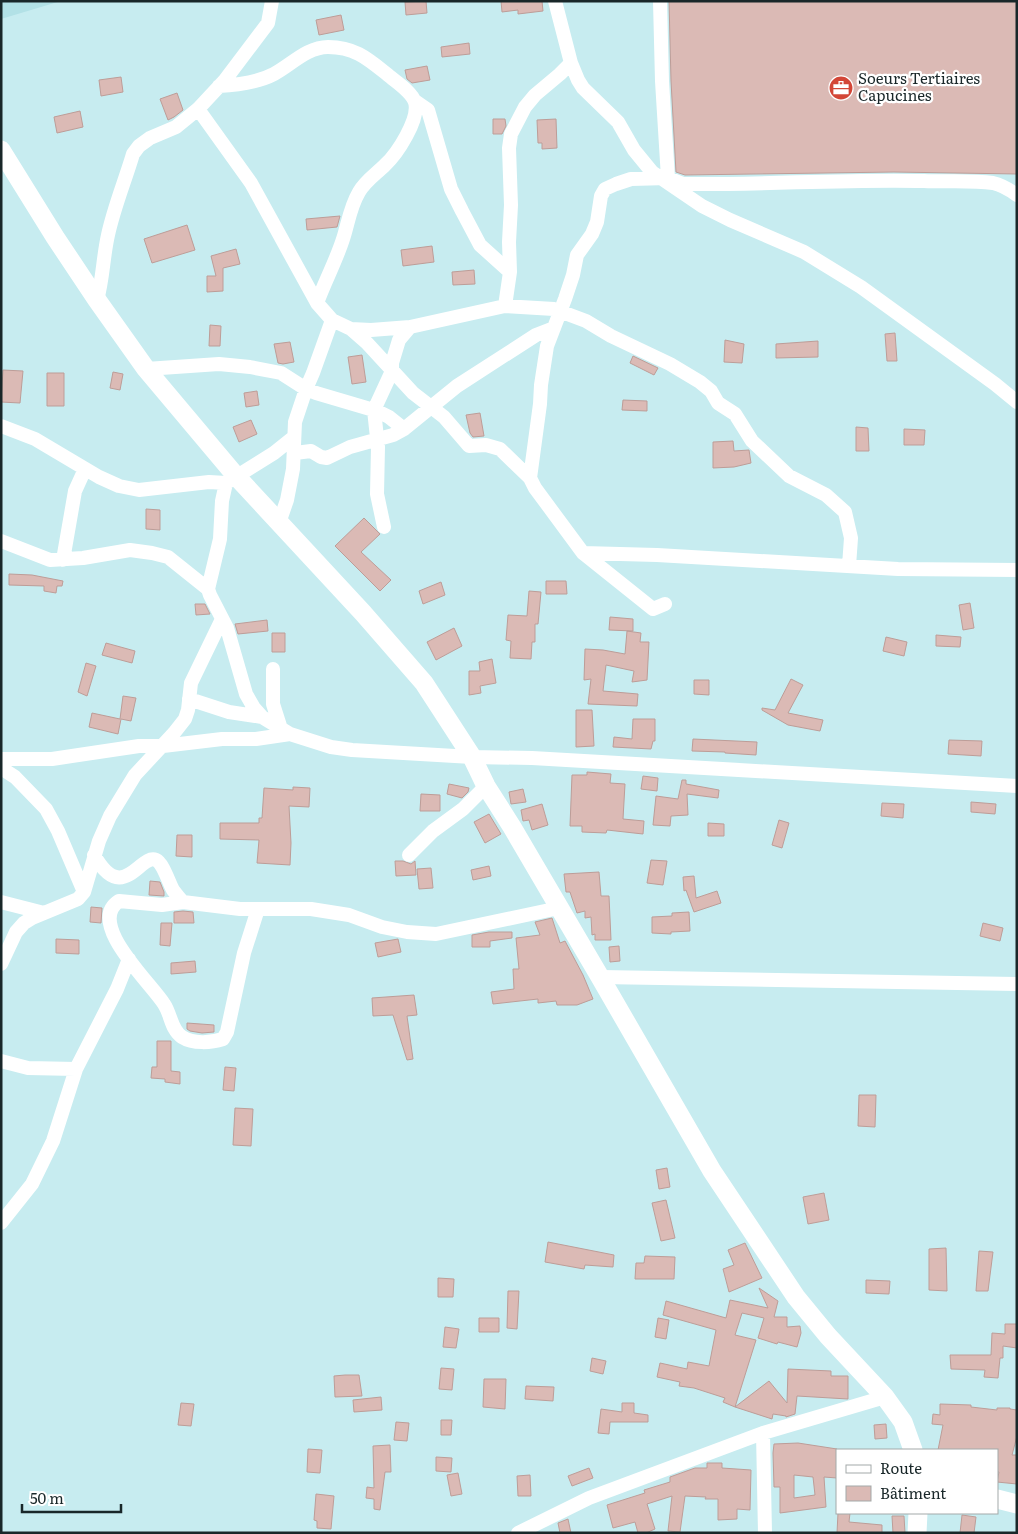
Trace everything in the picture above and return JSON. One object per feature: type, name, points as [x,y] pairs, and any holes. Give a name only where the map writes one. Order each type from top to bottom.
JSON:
[{"type":"street","points":[[97,300],[104,251],[112,215],[133,154],[139,146],[150,138],[176,128],[198,110],[268,23],[272,1]]},
{"type":"street","points":[[555,1],[571,63],[583,88],[618,122],[643,162],[652,172],[665,178],[683,184],[805,183],[845,180],[903,180],[995,184],[1011,190],[1017,195]]},
{"type":"street","points":[[660,1],[665,178]]},
{"type":"street","points":[[219,86],[253,82],[274,75],[307,52],[325,47],[344,48],[370,60],[409,93],[414,101],[416,113],[406,136],[387,164],[367,182],[357,196],[342,241],[316,303]]},
{"type":"street","points":[[505,306],[510,272],[511,205],[509,148],[511,134],[525,107],[535,95],[571,63]]},
{"type":"street","points":[[414,101],[428,110],[451,189],[480,245],[510,272]]},
{"type":"street","points":[[198,110],[250,183],[316,303],[332,320],[351,329],[367,343],[413,393],[444,417],[469,446],[486,445],[500,450],[530,478],[535,488],[583,553],[653,609],[665,604]]},
{"type":"street","points":[[1,150],[54,237],[97,300],[146,369],[231,480],[279,524],[363,613],[424,683],[472,757],[486,786],[512,827],[712,1171],[796,1297],[828,1336],[885,1397],[903,1422],[913,1449]]},
{"type":"street","points":[[530,478],[547,346],[573,275],[577,255],[592,234],[597,222],[601,196],[605,190],[631,179],[665,178],[702,206],[804,252],[861,287],[1017,402]]},
{"type":"street","points":[[351,329],[371,330],[410,326],[505,306],[554,309],[596,325],[611,336],[670,364],[700,382],[711,392],[718,403],[735,414],[752,441],[790,476],[826,495],[845,512],[851,538],[849,566]]},
{"type":"street","points":[[279,524],[287,500],[295,454],[295,422],[332,320]]},
{"type":"street","points":[[384,527],[377,494],[377,440],[374,410],[392,371],[392,362],[400,340],[410,326]]},
{"type":"street","points":[[295,454],[311,451],[327,458],[356,444],[393,435],[404,429],[457,386],[536,335],[554,328]]},
{"type":"street","points":[[146,369],[203,364],[250,367],[281,373],[306,389],[333,399],[374,410],[388,417],[404,429]]},
{"type":"street","points":[[1,426],[35,439],[85,469],[119,486],[139,490],[231,480],[274,453],[294,437]]},
{"type":"street","points":[[63,560],[75,491],[85,469]]},
{"type":"street","points":[[208,589],[219,546],[222,501],[231,480]]},
{"type":"street","points":[[1,541],[44,558],[63,560],[130,550],[152,553],[168,558],[208,589],[228,628],[246,694],[262,717],[285,732],[338,748],[1017,786]]},
{"type":"street","points":[[583,553],[657,554],[898,569],[1017,570]]},
{"type":"street","points":[[1,964],[16,932],[24,923],[78,900],[84,892],[94,855],[110,816],[130,782],[163,746],[185,718],[188,710],[190,683],[222,618]]},
{"type":"street","points":[[273,668],[273,704],[285,732]]},
{"type":"street","points":[[189,699],[229,712],[262,717]]},
{"type":"street","points":[[1,759],[52,759],[140,746],[163,746],[195,741],[256,739],[285,732]]},
{"type":"street","points":[[1,768],[15,777],[46,809],[58,830],[84,892]]},
{"type":"street","points":[[410,855],[434,832],[463,809],[486,786]]},
{"type":"street","points":[[94,855],[103,870],[115,876],[126,876],[133,873],[147,861],[151,859],[157,860],[182,902]]},
{"type":"street","points":[[258,909],[244,953],[227,1032],[223,1039],[214,1042],[201,1042],[179,1035],[164,1003],[128,959],[111,930],[109,922],[111,909],[119,901],[162,905],[182,902],[258,909],[311,909],[349,916],[382,927],[407,932],[436,934],[559,908]]},
{"type":"street","points":[[1,902],[44,913]]},
{"type":"street","points":[[1,1223],[32,1184],[45,1158],[53,1141],[76,1069],[117,990],[128,959]]},
{"type":"street","points":[[600,977],[1017,984]]},
{"type":"street","points":[[1,1061],[28,1068],[76,1069]]},
{"type":"street","points":[[518,1533],[589,1498],[763,1433],[885,1397]]},
{"type":"street","points":[[763,1433],[764,1533]]},
{"type":"street","points":[[998,1499],[1017,1504]]},
{"type":"street","points":[[917,1533],[918,1514]]},
{"type":"shaded area","points":[[1,1],[61,1],[1,19]]},
{"type":"building","points":[[426,1],[427,13],[406,15],[405,2]]},
{"type":"building","points":[[501,1],[542,1],[543,11],[518,14],[518,10],[502,12]]},
{"type":"building","name":"Soeurs Tertiaires Capucines","points":[[669,1],[1017,1],[1017,174],[894,172],[685,175],[676,172]]},
{"type":"building","points":[[341,15],[344,30],[319,35],[316,20]]},
{"type":"building","points":[[469,43],[470,54],[442,57],[441,47]]},
{"type":"building","points":[[427,66],[430,80],[412,83],[407,79],[405,70]]},
{"type":"building","points":[[121,77],[123,92],[101,96],[99,80]]},
{"type":"building","points":[[177,93],[183,110],[168,120],[160,99]]},
{"type":"building","points":[[80,111],[83,127],[57,133],[54,117]]},
{"type":"building","points":[[493,119],[505,119],[506,126],[502,134],[493,134]]},
{"type":"building","points":[[556,119],[557,148],[542,149],[542,143],[538,143],[537,120]]},
{"type":"building","points":[[340,216],[337,227],[307,230],[306,219]]},
{"type":"building","points":[[187,225],[195,250],[152,263],[144,239]]},
{"type":"building","points":[[432,246],[434,262],[403,266],[401,250]]},
{"type":"building","points":[[236,249],[240,264],[223,268],[223,291],[207,292],[207,276],[216,276],[211,256]]},
{"type":"building","points":[[474,270],[475,284],[453,285],[452,272]]},
{"type":"building","points":[[210,325],[221,326],[220,346],[209,346]]},
{"type":"building","points":[[895,333],[897,361],[887,361],[885,334]]},
{"type":"building","points":[[725,340],[744,344],[742,363],[724,362]]},
{"type":"building","points":[[818,341],[818,357],[776,358],[776,344]]},
{"type":"building","points":[[290,342],[294,362],[278,363],[274,344]]},
{"type":"building","points":[[362,355],[366,382],[352,384],[348,357]]},
{"type":"building","points":[[633,356],[658,368],[654,375],[630,363]]},
{"type":"building","points":[[3,370],[23,371],[20,403],[1,402]]},
{"type":"building","points":[[113,372],[123,374],[120,390],[110,388]]},
{"type":"building","points":[[47,373],[64,373],[64,406],[47,406]]},
{"type":"building","points":[[257,391],[259,405],[246,407],[244,393]]},
{"type":"building","points":[[623,400],[647,401],[647,411],[622,410]]},
{"type":"building","points":[[480,413],[484,436],[473,437],[470,433],[466,415]]},
{"type":"building","points":[[251,420],[257,434],[239,442],[233,427]]},
{"type":"building","points":[[856,427],[868,428],[869,451],[856,451]]},
{"type":"building","points":[[904,429],[925,430],[924,445],[904,445]]},
{"type":"building","points":[[733,441],[734,451],[749,450],[751,463],[734,467],[713,468],[713,442]]},
{"type":"building","points":[[146,509],[160,510],[160,530],[146,529]]},
{"type":"building","points":[[364,518],[380,534],[361,552],[391,580],[380,591],[335,546]]},
{"type":"building","points":[[9,574],[32,575],[63,581],[62,586],[57,586],[56,593],[44,591],[44,586],[9,585]]},
{"type":"building","points":[[546,581],[566,581],[567,594],[546,594]]},
{"type":"building","points":[[441,582],[445,595],[423,604],[419,591]]},
{"type":"building","points":[[529,591],[541,592],[538,624],[535,624],[535,642],[532,642],[531,659],[510,658],[511,641],[506,640],[508,615],[527,616]]},
{"type":"building","points":[[970,603],[974,628],[963,630],[959,605]]},
{"type":"building","points":[[195,604],[205,604],[210,614],[196,615]]},
{"type":"building","points":[[610,617],[633,619],[633,631],[609,630]]},
{"type":"building","points":[[267,620],[268,631],[238,634],[235,624]]},
{"type":"building","points":[[454,628],[462,646],[436,660],[427,642]]},
{"type":"building","points":[[627,631],[641,633],[640,642],[649,642],[647,680],[632,682],[634,671],[606,665],[603,691],[638,694],[637,706],[588,704],[591,679],[584,680],[585,649],[625,654]]},
{"type":"building","points":[[272,633],[285,633],[285,652],[272,652]]},
{"type":"building","points":[[936,635],[961,637],[960,647],[936,646]]},
{"type":"building","points":[[886,637],[907,642],[904,656],[883,651]]},
{"type":"building","points":[[106,643],[135,651],[132,663],[102,655]]},
{"type":"building","points":[[492,659],[496,683],[480,686],[481,693],[469,695],[469,671],[480,671],[479,662]]},
{"type":"building","points":[[86,663],[96,666],[87,696],[78,692]]},
{"type":"building","points":[[791,679],[803,685],[788,713],[823,720],[820,731],[788,725],[762,710],[762,708],[775,710]]},
{"type":"building","points":[[694,680],[709,680],[709,695],[694,694]]},
{"type":"building","points":[[123,696],[136,698],[131,721],[121,719],[118,734],[89,727],[92,713],[120,719]]},
{"type":"building","points":[[576,710],[592,710],[594,746],[576,747]]},
{"type":"building","points":[[633,719],[655,719],[655,741],[653,741],[651,749],[613,747],[614,737],[632,739]]},
{"type":"building","points":[[693,739],[757,742],[756,755],[692,751]]},
{"type":"building","points":[[949,740],[982,741],[981,756],[948,754]]},
{"type":"building","points":[[587,772],[611,774],[610,783],[625,784],[623,819],[644,821],[643,834],[607,830],[606,833],[582,832],[582,826],[570,826],[572,775],[587,775]]},
{"type":"building","points":[[643,776],[658,778],[657,791],[641,789]]},
{"type":"building","points":[[682,780],[686,780],[686,784],[719,790],[718,798],[687,794],[688,815],[671,816],[670,826],[653,825],[656,796],[678,799]]},
{"type":"building","points":[[449,784],[469,788],[468,792],[462,798],[447,794]]},
{"type":"building","points":[[293,787],[310,788],[309,807],[289,806],[290,865],[257,863],[259,840],[220,839],[220,823],[259,823],[259,818],[262,818],[264,788],[293,790]]},
{"type":"building","points":[[523,789],[526,802],[511,804],[509,792]]},
{"type":"building","points":[[421,794],[440,795],[440,811],[420,811]]},
{"type":"building","points":[[971,802],[996,804],[995,814],[971,812]]},
{"type":"building","points":[[882,803],[904,804],[903,818],[881,816]]},
{"type":"building","points":[[542,804],[548,825],[532,830],[529,820],[523,821],[521,810]]},
{"type":"building","points":[[489,814],[501,834],[485,843],[474,822]]},
{"type":"building","points":[[779,820],[789,823],[782,848],[772,845]]},
{"type":"building","points":[[708,823],[724,824],[724,836],[708,836]]},
{"type":"building","points":[[177,835],[192,835],[192,857],[176,856]]},
{"type":"building","points":[[651,860],[667,861],[663,885],[647,883]]},
{"type":"building","points":[[395,861],[411,864],[415,861],[416,875],[396,876]]},
{"type":"building","points":[[489,866],[491,876],[473,880],[471,870]]},
{"type":"building","points":[[431,868],[433,888],[419,889],[417,869]]},
{"type":"building","points":[[599,872],[601,896],[609,896],[611,940],[595,940],[595,934],[592,935],[591,917],[585,918],[585,911],[577,913],[570,892],[566,892],[564,874]]},
{"type":"building","points":[[694,876],[696,898],[717,891],[721,903],[694,912],[686,890],[684,891],[683,877]]},
{"type":"building","points":[[150,881],[160,882],[164,896],[149,895]]},
{"type":"building","points":[[91,907],[102,908],[101,923],[90,922]]},
{"type":"building","points":[[174,912],[193,912],[194,923],[174,923]]},
{"type":"building","points":[[689,912],[690,931],[671,932],[671,934],[652,933],[652,917],[672,916],[672,913]]},
{"type":"building","points":[[552,918],[560,943],[565,941],[593,999],[577,1005],[557,1005],[556,1001],[538,1003],[538,999],[493,1004],[491,992],[514,989],[513,969],[519,969],[516,938],[540,935],[535,922]]},
{"type":"building","points":[[161,923],[172,923],[170,946],[160,945]]},
{"type":"building","points":[[983,923],[1003,928],[1000,941],[980,936]]},
{"type":"building","points":[[489,932],[512,932],[512,938],[490,941],[490,947],[472,947],[472,935]]},
{"type":"building","points":[[56,939],[79,940],[79,954],[56,953]]},
{"type":"building","points":[[398,939],[401,952],[378,957],[375,943]]},
{"type":"building","points":[[619,946],[620,961],[610,962],[609,947]]},
{"type":"building","points":[[195,961],[196,972],[171,974],[171,963]]},
{"type":"building","points":[[414,995],[417,1015],[407,1016],[413,1059],[407,1060],[393,1015],[373,1016],[372,998]]},
{"type":"building","points":[[187,1023],[214,1025],[214,1032],[190,1031],[187,1029]]},
{"type":"building","points":[[157,1041],[171,1041],[171,1071],[180,1072],[180,1084],[165,1082],[165,1079],[151,1078],[152,1067],[157,1067]]},
{"type":"building","points":[[225,1067],[236,1068],[234,1091],[223,1090]]},
{"type":"building","points":[[859,1095],[876,1095],[875,1127],[858,1126]]},
{"type":"building","points":[[235,1108],[253,1109],[251,1146],[233,1145]]},
{"type":"building","points":[[667,1168],[670,1187],[659,1189],[656,1170]]},
{"type":"building","points":[[824,1193],[829,1220],[808,1224],[803,1197]]},
{"type":"building","points":[[666,1200],[675,1238],[661,1241],[652,1203]]},
{"type":"building","points":[[548,1242],[614,1255],[613,1267],[585,1265],[584,1269],[545,1262]]},
{"type":"building","points":[[745,1243],[762,1278],[729,1292],[723,1269],[734,1265],[728,1250]]},
{"type":"building","points":[[946,1248],[947,1291],[929,1290],[929,1249]]},
{"type":"building","points":[[979,1251],[993,1252],[988,1291],[976,1291]]},
{"type":"building","points":[[645,1256],[675,1257],[674,1279],[635,1279],[636,1263],[644,1263]]},
{"type":"building","points":[[438,1278],[454,1279],[453,1297],[438,1297]]},
{"type":"building","points":[[866,1280],[890,1281],[889,1294],[866,1293]]},
{"type":"building","points":[[759,1288],[778,1301],[774,1317],[787,1317],[787,1327],[800,1326],[801,1333],[797,1347],[778,1342],[777,1344],[758,1338],[764,1318],[742,1313],[735,1335],[756,1340],[735,1407],[723,1402],[725,1398],[694,1388],[679,1386],[680,1382],[657,1377],[660,1363],[687,1369],[688,1362],[709,1366],[716,1330],[663,1315],[666,1301],[726,1318],[730,1300],[768,1308]]},
{"type":"building","points":[[508,1291],[519,1291],[517,1329],[507,1328]]},
{"type":"building","points":[[479,1318],[499,1318],[499,1332],[479,1332]]},
{"type":"building","points":[[658,1318],[669,1320],[666,1339],[655,1337]]},
{"type":"building","points":[[1005,1324],[1017,1324],[1017,1348],[1003,1346],[1003,1358],[1000,1358],[998,1378],[984,1377],[985,1370],[951,1369],[950,1355],[991,1355],[992,1333],[1005,1334]]},
{"type":"building","points":[[445,1327],[459,1329],[456,1348],[443,1347]]},
{"type":"building","points":[[592,1358],[606,1361],[603,1374],[590,1371]]},
{"type":"building","points":[[441,1368],[454,1369],[452,1390],[439,1389]]},
{"type":"building","points":[[788,1369],[831,1371],[831,1376],[848,1376],[848,1399],[797,1396],[795,1414],[786,1417],[773,1414],[772,1419],[735,1407],[769,1381],[787,1403]]},
{"type":"building","points":[[359,1375],[362,1396],[335,1397],[334,1376]]},
{"type":"building","points":[[484,1379],[506,1379],[505,1409],[483,1407]]},
{"type":"building","points":[[526,1386],[554,1387],[553,1401],[525,1399]]},
{"type":"building","points":[[381,1397],[382,1410],[354,1412],[353,1400]]},
{"type":"building","points":[[181,1403],[194,1404],[191,1426],[178,1425]]},
{"type":"building","points":[[622,1403],[634,1403],[634,1413],[648,1415],[648,1422],[610,1422],[609,1434],[598,1433],[601,1409],[622,1412]]},
{"type":"building","points":[[940,1404],[971,1405],[971,1407],[997,1410],[997,1408],[1010,1408],[1017,1410],[1017,1436],[1012,1455],[1017,1455],[1017,1484],[998,1482],[998,1449],[938,1449],[943,1425],[932,1424],[933,1414],[940,1415]]},
{"type":"building","points":[[441,1420],[452,1420],[451,1435],[441,1435]]},
{"type":"building","points":[[396,1422],[409,1423],[407,1441],[394,1440]]},
{"type":"building","points":[[886,1424],[887,1438],[875,1439],[874,1425]]},
{"type":"building","points":[[798,1443],[837,1449],[836,1478],[824,1477],[826,1507],[780,1513],[780,1487],[774,1487],[774,1444]],"holes":[[[794,1475],[813,1477],[815,1495],[794,1498]]]},
{"type":"building","points":[[390,1445],[391,1472],[385,1472],[380,1510],[374,1509],[374,1499],[366,1498],[367,1487],[374,1488],[373,1446]]},
{"type":"building","points":[[308,1449],[322,1450],[320,1473],[307,1472]]},
{"type":"building","points":[[436,1457],[452,1458],[451,1472],[436,1471]]},
{"type":"building","points":[[707,1463],[722,1463],[722,1468],[751,1470],[750,1510],[737,1509],[737,1519],[718,1520],[718,1499],[685,1496],[680,1532],[668,1531],[672,1496],[647,1504],[655,1529],[646,1533],[638,1533],[635,1522],[613,1528],[607,1505],[645,1493],[644,1490],[670,1482],[670,1477],[695,1468],[707,1468]]},
{"type":"building","points":[[589,1468],[593,1478],[572,1486],[568,1476]]},
{"type":"building","points":[[458,1473],[462,1494],[451,1496],[447,1475]]},
{"type":"building","points":[[530,1475],[531,1496],[518,1496],[517,1476]]},
{"type":"building","points":[[316,1494],[334,1496],[331,1529],[317,1528],[317,1521],[314,1520]]},
{"type":"building","points":[[838,1514],[850,1514],[849,1522],[882,1525],[882,1533],[837,1533]]},
{"type":"building","points":[[962,1515],[976,1517],[974,1533],[960,1533]]},
{"type":"building","points":[[892,1516],[904,1516],[905,1533],[893,1533]]},
{"type":"building","points":[[568,1519],[571,1533],[560,1533],[558,1523]]},
{"type":"place","name":"Soeurs Tertiaires Capucines","points":[[841,88]]}]
